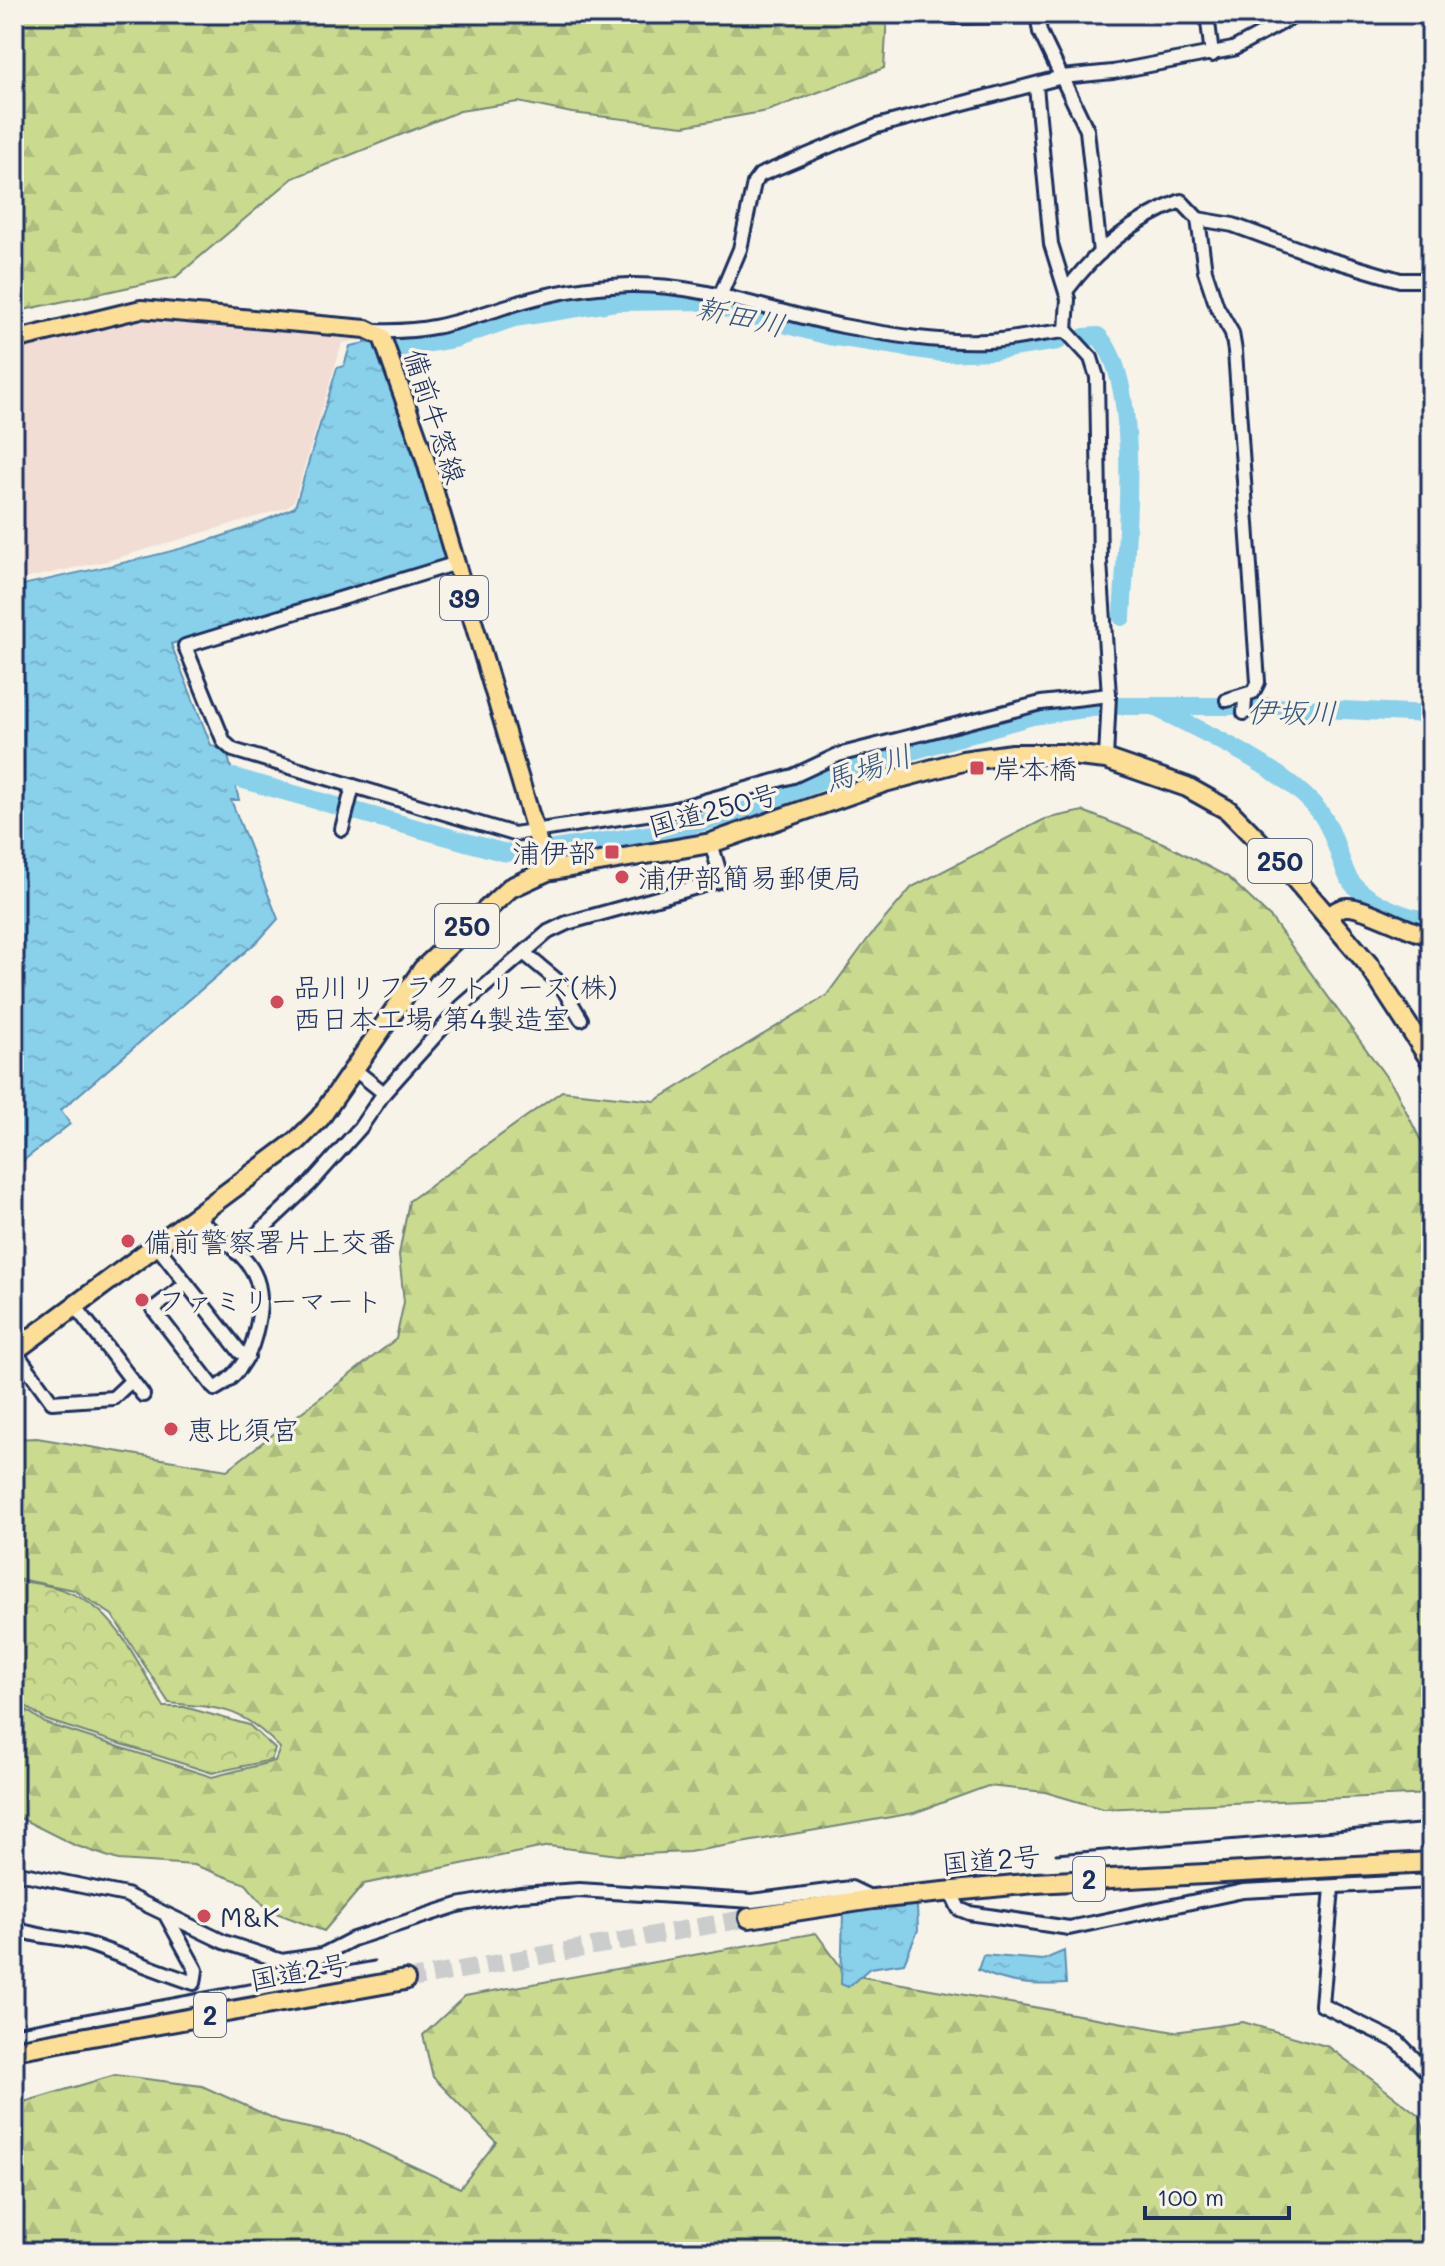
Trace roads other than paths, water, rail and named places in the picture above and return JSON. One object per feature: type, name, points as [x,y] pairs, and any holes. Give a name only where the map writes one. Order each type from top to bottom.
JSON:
[{"type":"highway","name":"国道250号","points":[[15,1351],[297,1141],[320,1118],[423,969],[510,888],[546,868],[711,843],[885,782],[963,761],[1040,753],[1106,759],[1187,787],[1228,810],[1247,825],[1329,915],[1368,964],[1431,1061]]},
{"type":"highway","name":"国道2号","points":[[749,1918],[950,1890],[1431,1862]]},
{"type":"highway","name":"国道2号","points":[[14,2050],[405,1980]]},
{"type":"main road","name":"備前牛窓線","points":[[14,340],[141,309],[379,334],[423,452],[546,868]]},
{"type":"main road","points":[[1329,915],[1346,907],[1358,909],[1402,929],[1431,936]]},
{"type":"street","points":[[947,14],[953,17],[1037,15],[1040,32],[1087,130],[1100,253]]},
{"type":"street","points":[[1207,14],[1212,55]]},
{"type":"street","points":[[721,294],[740,249],[754,183],[760,175],[877,126],[1062,77],[1212,55],[1233,49],[1298,14]]},
{"type":"street","points":[[1036,86],[1054,265],[1066,291],[1066,331],[1091,358],[1097,377],[1100,562],[1109,697],[1106,759]]},
{"type":"street","points":[[1066,291],[1128,226],[1181,201],[1198,219],[1205,271],[1217,307],[1232,333],[1235,351],[1252,573],[1258,682],[1253,692],[1227,700]]},
{"type":"street","points":[[1198,219],[1233,225],[1315,255],[1400,280],[1431,280]]},
{"type":"street","points":[[379,334],[411,333],[458,324],[511,305],[589,289],[667,286],[721,294],[796,316],[900,336],[990,341],[1066,331]]},
{"type":"street","points":[[454,564],[185,646],[224,742],[233,750],[352,788],[514,834],[536,834],[672,810],[793,776],[838,755],[1041,703],[1109,697]]},
{"type":"street","points":[[342,829],[352,788]]},
{"type":"street","points":[[237,1253],[310,1184],[360,1128],[384,1093],[462,1006],[548,932],[567,923],[722,880],[711,843]]},
{"type":"street","points":[[525,954],[559,982],[581,1019]]},
{"type":"street","points":[[355,1070],[384,1093]]},
{"type":"street","points":[[186,1284],[153,1309],[215,1389],[238,1371],[248,1356],[262,1304],[256,1275],[237,1253],[196,1217]]},
{"type":"street","points":[[157,1246],[240,1352],[248,1356]]},
{"type":"street","points":[[76,1307],[143,1395]]},
{"type":"street","points":[[15,1351],[52,1402],[113,1398],[131,1381]]},
{"type":"street","points":[[14,1872],[126,1895],[250,1954],[282,1961],[322,1955],[353,1939],[458,1905],[520,1894],[579,1890],[752,1901],[851,1888],[873,1899]]},
{"type":"street","points":[[950,1890],[959,1909],[969,1913],[1058,1928],[1243,1891],[1431,1881]]},
{"type":"street","points":[[1332,1888],[1322,2005],[1398,2042],[1431,2076]]},
{"type":"street","points":[[14,1928],[92,1945],[120,1959],[194,1983],[196,1970],[167,1917]]},
{"type":"water","points":[[375,341],[448,562],[171,644],[211,745],[227,752],[239,800],[231,800],[278,919],[260,939],[61,1110],[70,1124],[14,1168],[14,587],[192,545],[227,535],[295,507],[337,368],[344,366],[350,346]]},
{"type":"water","points":[[911,1904],[917,1907],[918,1930],[904,1963],[870,1968],[848,1987],[841,1984],[843,1913]]},
{"type":"water","points":[[1064,1951],[1066,1984],[1021,1983],[978,1970],[983,1955],[1043,1960]]},
{"type":"waterway","name":"新田川","points":[[379,352],[454,339],[514,318],[616,302],[697,301],[829,336],[943,353],[993,351],[1058,341]]},
{"type":"waterway","name":"新田川","points":[[1084,337],[1098,336],[1112,358],[1122,390],[1128,470],[1122,617]]},
{"type":"waterway","name":"馬場川","points":[[233,777],[502,852],[521,854],[659,833],[739,813],[857,767],[1032,716],[1107,706],[1256,706],[1431,714]]},
{"type":"waterway","name":"馬場川","points":[[1156,708],[1239,750],[1280,776],[1320,812],[1353,884],[1384,906],[1431,921]]},
{"type":"waterway","name":"馬場川","points":[[1427,921],[1431,926]]},
{"type":"tunnel","points":[[405,1980],[749,1918]]},
{"type":"railway","points":[[1056,1854],[1431,1823]]},
{"type":"railway","points":[[14,2027],[374,1961]]},
{"type":"place","name":"岸本橋","points":[[977,768]]},
{"type":"place","name":"浦伊部","points":[[612,852]]},
{"type":"place","name":"浦伊部簡易郵便局","points":[[622,877]]},
{"type":"place","name":"品川リフラクトリーズ(株) 西日本工場 第4製造室","points":[[277,1002]]},
{"type":"place","name":"備前警察署片上交番","points":[[128,1241]]},
{"type":"place","name":"ファミリーマート","points":[[142,1300]]},
{"type":"place","name":"恵比須宮","points":[[171,1429]]},
{"type":"place","name":"M&K","points":[[204,1916]]},
{"type":"water label","name":"伊坂川","points":[[1292,711]]}]
